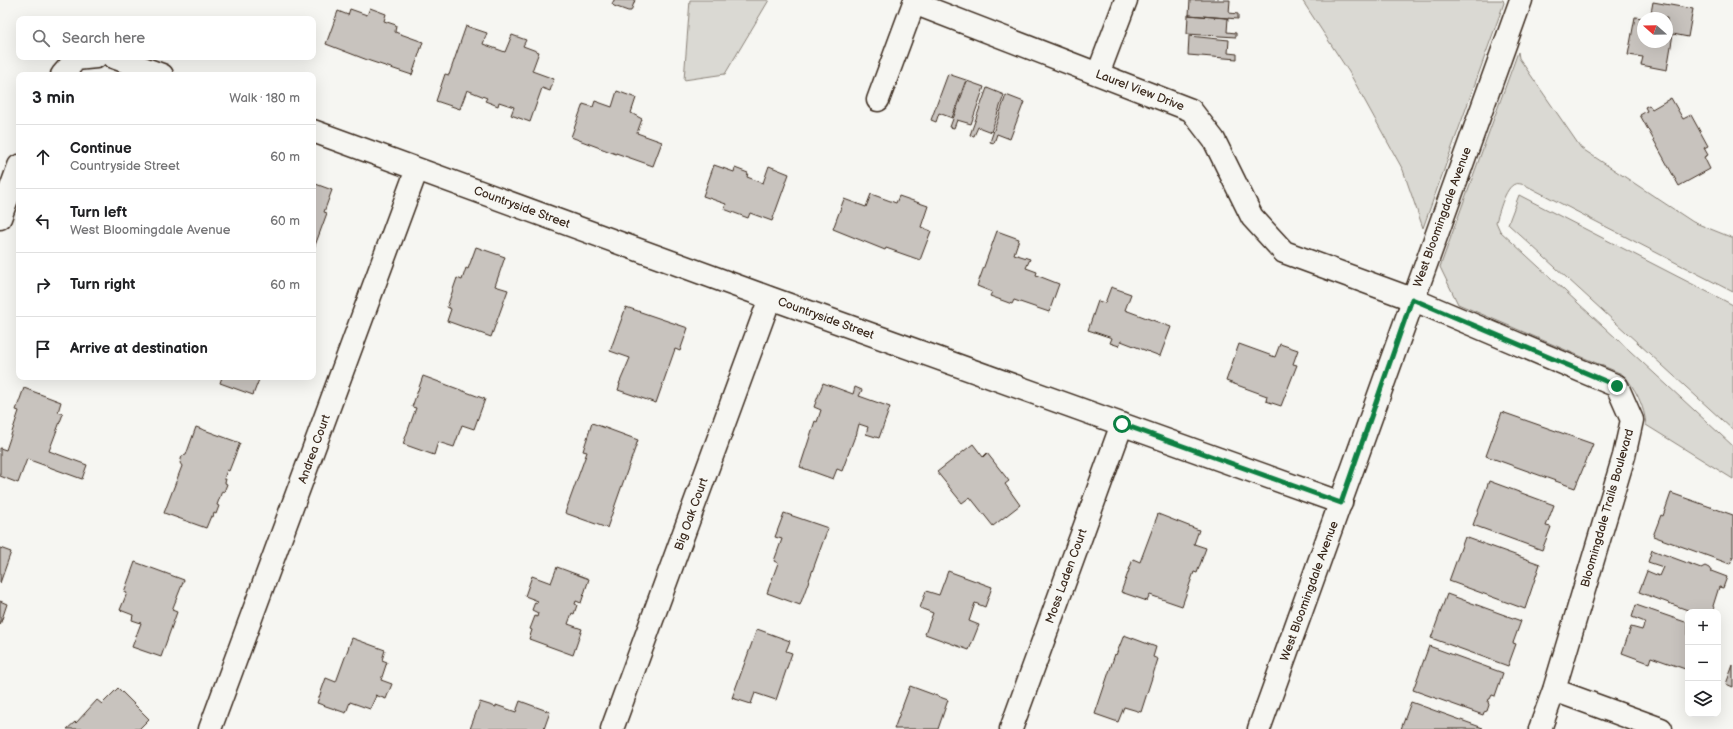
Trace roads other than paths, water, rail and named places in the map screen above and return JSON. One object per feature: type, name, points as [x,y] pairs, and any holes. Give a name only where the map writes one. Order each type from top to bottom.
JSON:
[{"type":"street","points":[[1098,74],[1126,0]]},
{"type":"street","name":"West Bloomingdale Avenue","points":[[1259,729],[1341,503],[1412,299],[1521,0]]},
{"type":"street","points":[[878,100],[915,1]]},
{"type":"street","name":"Laurel View Drive","points":[[915,1],[1191,110],[1214,140],[1252,217],[1284,252],[1412,299]]},
{"type":"street","points":[[121,60],[154,72]]},
{"type":"street","name":"Countryside Street","points":[[316,132],[770,298],[1341,503]]},
{"type":"street","name":"Andrea Court","points":[[210,729],[417,169]]},
{"type":"street","points":[[0,218],[16,174]]},
{"type":"street","name":"Big Oak Court","points":[[612,729],[770,298]]},
{"type":"street","name":"Bloomingdale Trails Boulevard","points":[[1412,299],[1617,386],[1632,420],[1624,456],[1554,690],[1540,729]]},
{"type":"street","name":"Moss Laden Court","points":[[1011,729],[1122,424]]},
{"type":"street","points":[[1554,690],[1661,729]]}]
